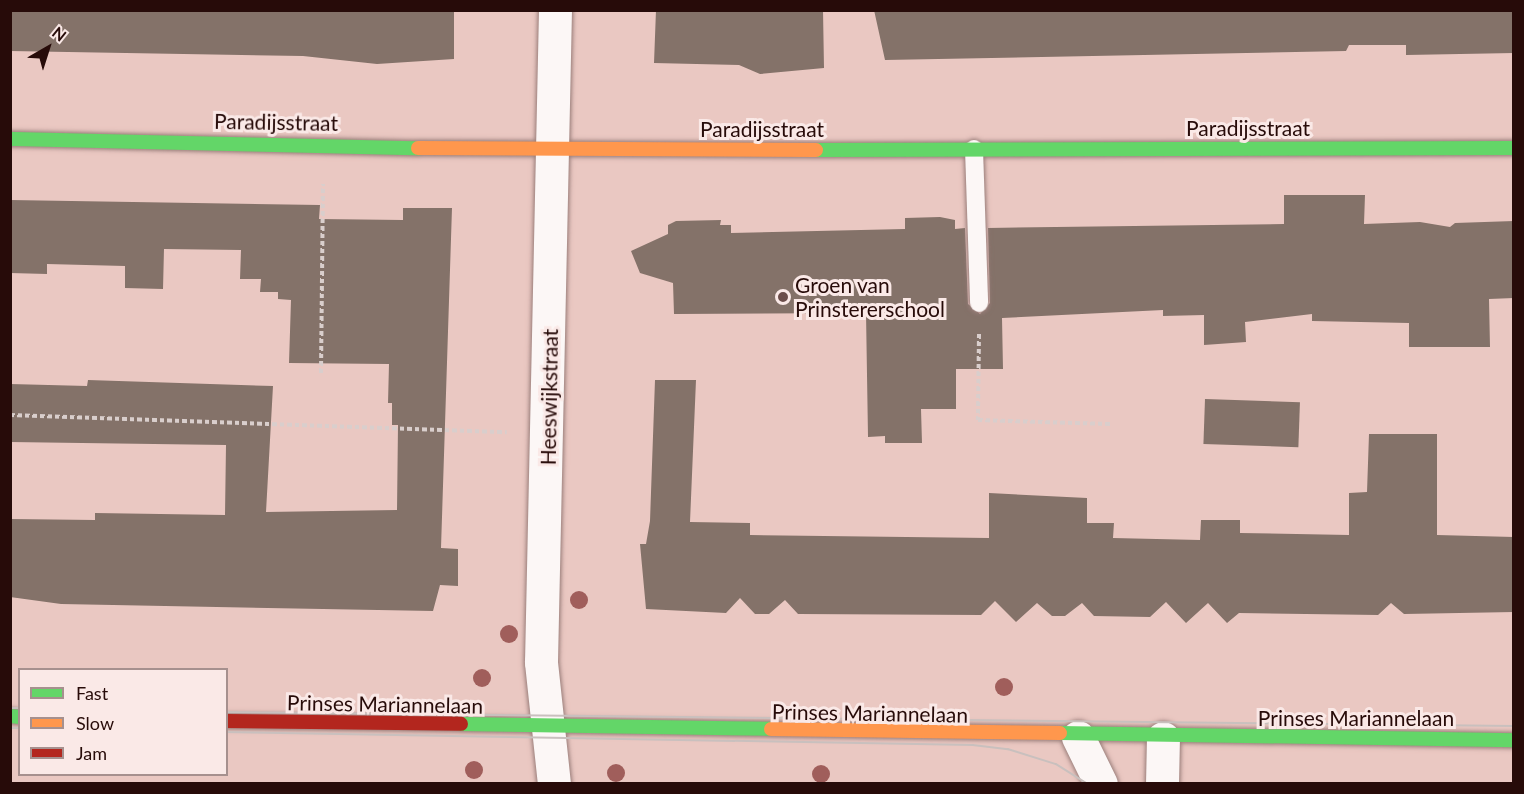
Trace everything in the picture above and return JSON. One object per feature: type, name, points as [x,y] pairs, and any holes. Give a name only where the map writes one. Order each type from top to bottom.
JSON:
[{"type":"street","name":"Heeswijkstraat","points":[[554,783],[542,662],[549,433],[551,151],[555,10]]},
{"type":"street","name":"Paradijsstraat","points":[[10,139],[323,144],[551,151],[1514,148]]},
{"type":"street","name":"Prinses Mariannelaan","points":[[228,722],[1078,737],[1514,740]]},
{"type":"street","points":[[1078,737],[1101,783]]},
{"type":"street","points":[[1162,783],[1163,738]]},
{"type":"lane","points":[[974,149],[979,303]]},
{"type":"path","points":[[321,373],[323,144]]},
{"type":"path","points":[[979,303],[978,420],[1110,424]]},
{"type":"path","points":[[10,415],[549,433]]},
{"type":"building","points":[[10,10],[454,10],[454,59],[377,64],[303,56],[10,51]]},
{"type":"building","points":[[656,10],[823,10],[824,68],[760,74],[739,65],[654,63]]},
{"type":"building","points":[[874,10],[1514,10],[1514,53],[1406,55],[1406,45],[1349,45],[1346,51],[885,60]]},
{"type":"building","points":[[1284,195],[1365,195],[1364,224],[1420,222],[1450,227],[1455,223],[1514,221],[1514,298],[1489,299],[1490,347],[1409,347],[1409,323],[1312,321],[1312,314],[1245,322],[1246,342],[1204,345],[1204,315],[1163,316],[1163,310],[1002,318],[1003,369],[956,369],[956,409],[921,409],[922,443],[885,443],[885,436],[868,437],[866,313],[674,314],[673,283],[640,273],[631,251],[668,234],[668,225],[676,221],[721,220],[720,225],[731,225],[731,233],[905,229],[905,218],[940,217],[955,220],[955,229],[965,228],[968,304],[980,314],[990,303],[988,228],[1284,224]]},
{"type":"building","points":[[10,200],[320,205],[319,219],[403,220],[403,208],[452,208],[441,548],[458,549],[458,586],[440,585],[433,611],[61,604],[10,597],[10,519],[95,520],[95,513],[225,515],[226,445],[10,442],[10,384],[87,386],[88,380],[273,386],[266,512],[397,510],[398,425],[392,425],[392,403],[388,403],[389,364],[289,363],[291,300],[278,299],[278,292],[260,292],[261,279],[240,279],[241,250],[164,249],[163,289],[125,288],[125,266],[47,264],[47,274],[10,273]]},
{"type":"building","points":[[655,380],[696,380],[690,522],[750,523],[750,535],[989,538],[989,493],[1087,498],[1087,523],[1114,523],[1113,538],[1200,540],[1201,520],[1240,520],[1240,533],[1349,535],[1349,493],[1367,492],[1369,434],[1437,434],[1437,535],[1514,537],[1514,612],[1404,614],[1391,603],[1378,615],[1239,613],[1227,623],[1208,603],[1186,623],[1166,602],[1150,617],[1094,616],[1082,603],[1065,616],[1052,616],[1037,603],[1016,622],[995,601],[981,615],[798,614],[785,600],[769,614],[755,614],[740,598],[726,613],[646,609],[640,544],[646,544],[650,521]]},
{"type":"building","points":[[1205,399],[1300,402],[1298,447],[1203,444]]},
{"type":"tram line","points":[[10,708],[18,708]]},
{"type":"tram line","points":[[228,712],[1514,726]]},
{"type":"tram line","points":[[10,728],[18,728]]},
{"type":"tram line","points":[[228,732],[973,745],[1008,749],[1056,764],[1088,784]]},
{"type":"traffic: fast","points":[[10,139],[418,148]]},
{"type":"traffic: fast","points":[[816,150],[1514,148]]},
{"type":"traffic: fast","points":[[10,716],[18,717]]},
{"type":"traffic: fast","points":[[461,724],[771,729]]},
{"type":"traffic: fast","points":[[1060,733],[1514,740]]},
{"type":"traffic: slow","points":[[418,148],[816,150]]},
{"type":"traffic: slow","points":[[771,729],[1060,733]]},
{"type":"traffic: jam","points":[[228,721],[461,724]]},
{"type":"place","name":"Groen van Prinstererschool","points":[[783,297]]}]
